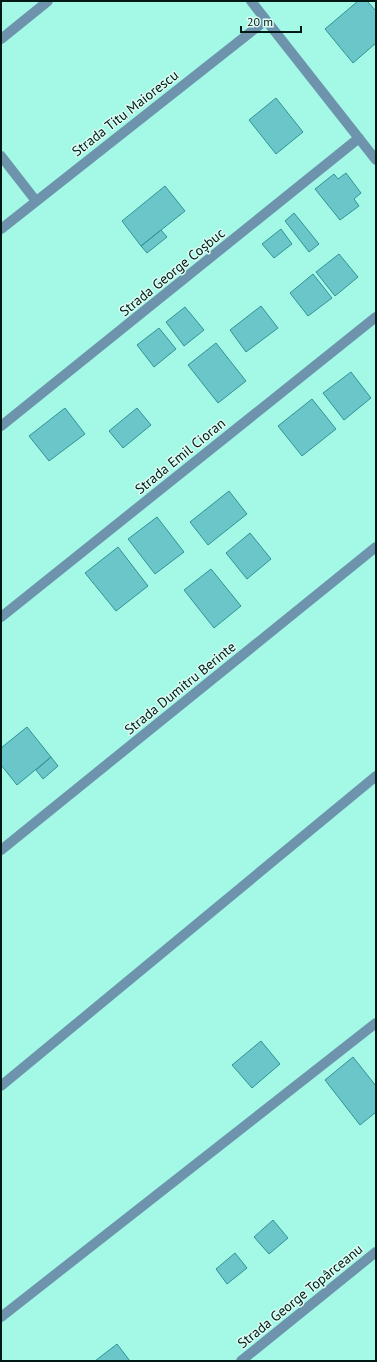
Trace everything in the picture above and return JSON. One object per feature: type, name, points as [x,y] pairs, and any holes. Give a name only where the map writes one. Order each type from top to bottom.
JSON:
[{"type":"street","points":[[1,39],[48,1]]},
{"type":"street","points":[[251,1],[376,160]]},
{"type":"street","name":"Strada Titu Maiorescu","points":[[1,229],[266,20]]},
{"type":"street","name":"Strada George Coșbuc","points":[[1,426],[360,138]]},
{"type":"street","points":[[1,156],[36,201]]},
{"type":"street","name":"Strada Emil Cioran","points":[[1,617],[376,317]]},
{"type":"street","name":"Strada Dumitru Berinte","points":[[1,850],[376,547]]},
{"type":"street","points":[[1,1086],[376,776]]},
{"type":"street","points":[[1,1317],[376,1023]]},
{"type":"street","name":"Strada George Topârceanu","points":[[241,1361],[376,1252]]},
{"type":"building","points":[[358,1],[367,1],[376,11],[376,43],[353,63],[325,29]]},
{"type":"building","points":[[276,98],[303,132],[276,154],[249,120]]},
{"type":"building","points":[[346,173],[361,193],[354,199],[359,206],[340,220],[315,189],[334,174],[338,179]]},
{"type":"building","points":[[165,186],[185,211],[141,246],[122,221]]},
{"type":"building","points":[[294,213],[319,244],[309,252],[285,221]]},
{"type":"building","points":[[281,229],[292,244],[274,258],[262,244]]},
{"type":"building","points":[[161,230],[167,237],[147,253],[141,246]]},
{"type":"building","points":[[339,254],[358,277],[335,296],[316,272]]},
{"type":"building","points":[[313,274],[332,298],[308,316],[290,293]]},
{"type":"building","points":[[261,306],[278,328],[246,352],[230,330]]},
{"type":"building","points":[[185,307],[204,330],[184,346],[166,322]]},
{"type":"building","points":[[159,328],[176,349],[154,367],[137,345]]},
{"type":"building","points":[[216,343],[246,381],[218,403],[188,365]]},
{"type":"building","points":[[351,372],[371,398],[344,420],[323,393]]},
{"type":"building","points":[[312,399],[336,429],[302,456],[278,426]]},
{"type":"building","points":[[65,408],[85,434],[49,461],[29,436]]},
{"type":"building","points":[[137,408],[151,425],[123,448],[109,431]]},
{"type":"building","points":[[229,491],[247,514],[208,545],[190,522]]},
{"type":"building","points":[[157,517],[184,552],[155,574],[128,539]]},
{"type":"building","points":[[250,533],[271,559],[247,579],[226,553]]},
{"type":"building","points":[[118,547],[148,586],[116,611],[85,573]]},
{"type":"building","points":[[211,569],[241,606],[214,628],[184,590]]},
{"type":"building","points":[[27,727],[51,757],[17,785],[1,765],[1,748]]},
{"type":"building","points":[[51,757],[58,766],[43,779],[36,770]]},
{"type":"building","points":[[261,1041],[280,1064],[252,1088],[232,1065]]},
{"type":"building","points":[[353,1057],[376,1086],[376,1112],[360,1125],[325,1080]]},
{"type":"building","points":[[273,1220],[288,1238],[269,1254],[254,1237]]},
{"type":"building","points":[[235,1253],[247,1268],[227,1284],[216,1269]]},
{"type":"building","points":[[117,1344],[130,1361],[95,1361]]}]
